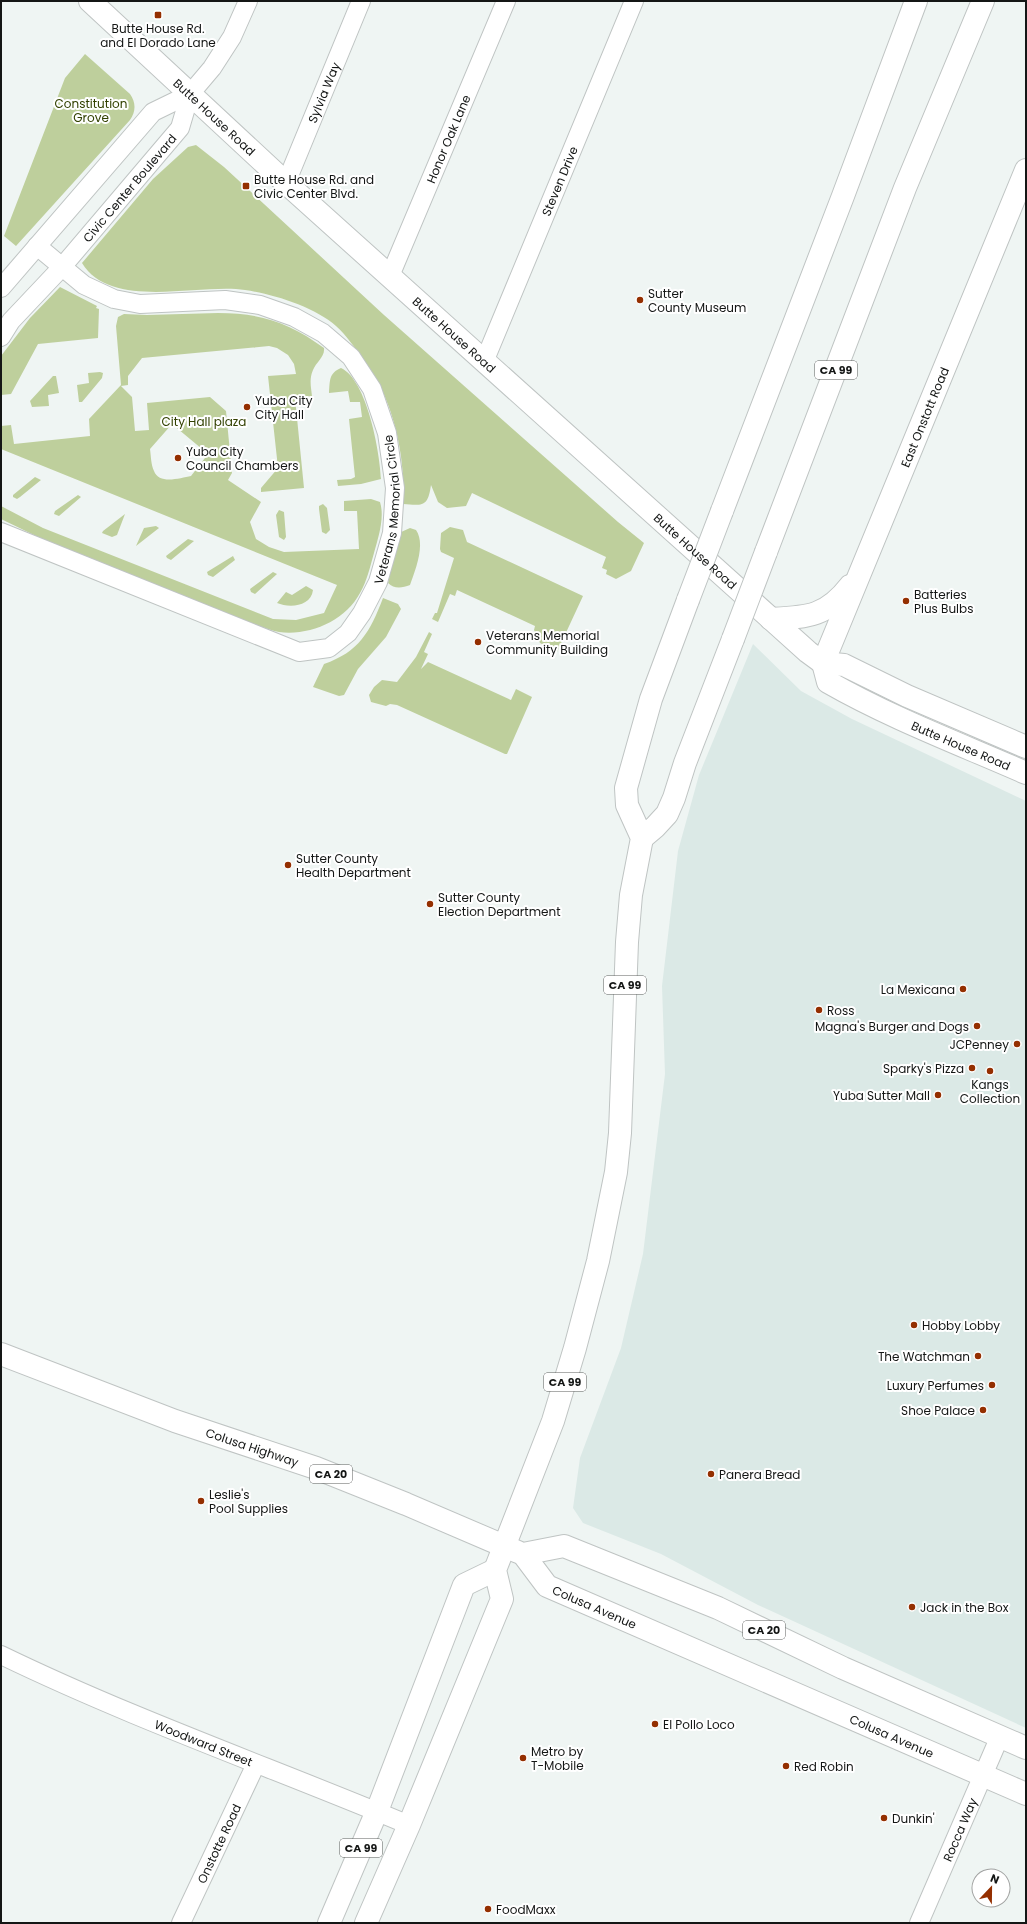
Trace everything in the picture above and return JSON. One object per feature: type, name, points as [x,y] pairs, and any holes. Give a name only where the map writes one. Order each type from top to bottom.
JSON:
[{"type":"main road","name":"Butte House Road","points":[[90,1],[286,183],[484,362],[771,619],[823,663],[844,665],[908,696],[1026,747]]},
{"type":"main road","points":[[642,838],[627,805],[626,788],[651,699],[916,1]]},
{"type":"main road","name":"CA 99","points":[[330,1923],[377,1811],[464,1585],[495,1570],[514,1550],[588,1304],[608,1212],[620,1133],[631,895],[642,838],[667,814],[674,798],[733,638],[905,188],[983,1]]},
{"type":"main road","name":"East Onstott Road","points":[[823,663],[1026,170]]},
{"type":"main road","points":[[771,619],[810,616],[827,608],[840,599],[860,572]]},
{"type":"main road","name":"Butte House Road","points":[[823,663],[828,682],[843,691],[1026,773]]},
{"type":"main road","name":"Colusa Highway","points":[[1,1354],[168,1418],[316,1468],[514,1550]]},
{"type":"main road","name":"CA 20","points":[[514,1550],[564,1546],[718,1608],[843,1668],[1026,1748]]},
{"type":"main road","name":"Colusa Avenue","points":[[514,1550],[547,1586],[1026,1794]]},
{"type":"main road","name":"CA 99","points":[[366,1923],[409,1824],[502,1599],[495,1570]]},
{"type":"street","points":[[1,288],[153,112],[190,94],[212,68],[232,37],[248,1]]},
{"type":"street","name":"Sylvia Way","points":[[286,183],[360,1]]},
{"type":"street","name":"Honor Oak Lane","points":[[390,276],[506,1]]},
{"type":"street","name":"Steven Drive","points":[[484,362],[634,1]]},
{"type":"street","name":"Civic Center Boulevard","points":[[1,337],[11,321],[62,267],[180,128],[190,94]]},
{"type":"street","name":"Veterans Memorial Circle","points":[[1,532],[299,652],[329,648],[348,633],[362,613],[378,582],[392,533],[395,488],[387,433],[372,389],[352,357],[322,333],[294,317],[260,306],[225,300],[140,304],[114,299],[84,285],[38,246]]},
{"type":"street","name":"Woodward Street","points":[[1,1655],[44,1676],[256,1764],[409,1824]]},
{"type":"street","name":"Rocca Way","points":[[919,1923],[1000,1736]]},
{"type":"street","name":"Onstotte Road","points":[[181,1923],[256,1764]]},
{"type":"shaded area","points":[[753,644],[801,691],[852,719],[1026,801],[1026,1728],[758,1605],[661,1554],[583,1523],[573,1508],[580,1458],[621,1348],[643,1254],[665,1074],[662,986],[678,851],[699,775]]},
{"type":"green space","name":"Constitution Grove","points":[[85,54],[130,94],[134,104],[133,113],[130,120],[16,246],[4,236],[65,78]]},
{"type":"green space","points":[[196,145],[224,167],[384,315],[618,522],[644,543],[631,571],[616,579],[606,574],[607,570],[602,568],[606,557],[472,493],[466,506],[447,508],[438,502],[431,485],[430,492],[424,503],[416,505],[403,504],[400,447],[390,409],[382,391],[373,374],[347,338],[336,326],[317,313],[281,298],[245,290],[226,289],[157,292],[134,291],[113,286],[95,278],[82,263],[153,179],[188,147]]},
{"type":"green space","points":[[60,287],[97,306],[96,308],[99,309],[98,338],[38,344],[11,394],[1,395],[1,356],[30,318]]},
{"type":"green space","name":"City Hall plaza","points":[[234,313],[261,317],[287,326],[324,348],[322,357],[314,367],[311,377],[312,396],[295,398],[304,488],[261,492],[261,488],[278,468],[268,376],[296,374],[294,364],[288,355],[277,348],[269,346],[142,358],[128,376],[128,385],[121,386],[132,397],[135,431],[149,430],[147,403],[210,397],[226,411],[232,473],[228,480],[261,502],[250,522],[256,539],[269,547],[284,552],[359,549],[357,511],[344,511],[344,501],[371,499],[380,502],[382,515],[380,528],[366,579],[360,593],[353,603],[336,619],[314,629],[303,632],[291,633],[274,631],[38,537],[1,519],[1,506],[43,528],[273,619],[296,620],[324,613],[337,585],[1,449],[1,426],[11,425],[14,444],[90,436],[89,419],[121,385],[116,326],[118,317],[124,314],[147,315]],"holes":[[[172,424],[208,454],[191,476],[170,480],[160,478],[154,471],[150,449]]]},
{"type":"green space","points":[[341,368],[350,375],[365,401],[375,435],[381,479],[361,484],[338,486],[337,480],[351,479],[355,477],[349,419],[362,417],[360,402],[350,402],[348,391],[329,393],[332,375]]},
{"type":"green space","points":[[88,373],[103,373],[102,378],[82,402],[79,402],[77,385],[89,383]]},
{"type":"green space","points":[[53,376],[56,376],[59,393],[48,395],[49,406],[32,407],[30,401]]},
{"type":"green space","points":[[35,477],[41,480],[17,499],[13,497],[13,495]]},
{"type":"green space","points":[[78,495],[81,497],[59,516],[54,514],[55,511]]},
{"type":"green space","points":[[323,504],[327,508],[330,530],[326,534],[322,532],[319,509],[319,506]]},
{"type":"green space","points":[[279,510],[284,512],[286,537],[284,540],[279,537],[276,515]]},
{"type":"green space","points":[[125,514],[117,535],[112,537],[102,533],[103,531]]},
{"type":"green space","points":[[156,526],[159,528],[136,546],[144,528]]},
{"type":"green space","points":[[450,527],[463,530],[467,542],[583,596],[557,652],[540,643],[534,630],[535,626],[457,590],[455,596],[450,594],[438,622],[432,619],[435,613],[437,613],[454,558],[441,552],[440,549],[441,533]]},
{"type":"green space","points":[[410,528],[416,530],[419,536],[419,558],[410,585],[395,587],[388,583],[399,533]]},
{"type":"green space","points":[[188,539],[194,541],[171,560],[167,558],[166,556]]},
{"type":"green space","points":[[233,556],[235,560],[213,577],[208,575],[207,572]]},
{"type":"green space","points":[[273,572],[277,574],[255,594],[251,592],[250,589]]},
{"type":"green space","points":[[306,586],[313,590],[311,596],[304,603],[293,606],[277,603],[286,592],[292,595]]},
{"type":"green space","points":[[383,598],[398,604],[401,609],[386,637],[358,669],[344,695],[339,696],[313,687],[324,664],[346,653],[355,647],[362,639],[368,631]]},
{"type":"green space","points":[[429,632],[432,634],[424,652],[428,654],[421,669],[428,662],[511,700],[516,689],[532,697],[507,754],[397,705],[390,704],[386,706],[371,702],[369,695],[374,687],[382,680],[397,682],[416,657]]},
{"type":"place","name":"Butte House Rd. and El Dorado Lane","points":[[158,15]]},
{"type":"place","name":"Butte House Rd. and Civic Center Blvd.","points":[[246,186]]},
{"type":"place","name":"Sutter County Museum","points":[[640,300]]},
{"type":"place","name":"Yuba City City Hall","points":[[247,407]]},
{"type":"place","name":"Yuba City Council Chambers","points":[[178,458]]},
{"type":"place","name":"Batteries Plus Bulbs","points":[[906,601]]},
{"type":"place","name":"Veterans Memorial Community Building","points":[[478,642]]},
{"type":"place","name":"Sutter County Health Department","points":[[288,865]]},
{"type":"place","name":"Sutter County Election Department","points":[[430,904]]},
{"type":"place","name":"La Mexicana","points":[[963,989]]},
{"type":"place","name":"Ross","points":[[819,1010]]},
{"type":"place","name":"Magna's Burger and Dogs","points":[[977,1026]]},
{"type":"place","name":"JCPenney","points":[[1017,1044]]},
{"type":"place","name":"Sparky's Pizza","points":[[972,1068]]},
{"type":"place","name":"Kangs Collection","points":[[990,1071]]},
{"type":"place","name":"Yuba Sutter Mall","points":[[938,1095]]},
{"type":"place","name":"Hobby Lobby","points":[[914,1325]]},
{"type":"place","name":"The Watchman","points":[[978,1356]]},
{"type":"place","name":"Luxury Perfumes","points":[[992,1385]]},
{"type":"place","name":"Shoe Palace","points":[[983,1410]]},
{"type":"place","name":"Panera Bread","points":[[711,1474]]},
{"type":"place","name":"Leslie's Pool Supplies","points":[[201,1501]]},
{"type":"place","name":"Jack in the Box","points":[[912,1607]]},
{"type":"place","name":"El Pollo Loco","points":[[655,1724]]},
{"type":"place","name":"Metro by T-Mobile","points":[[523,1758]]},
{"type":"place","name":"Red Robin","points":[[786,1766]]},
{"type":"place","name":"Dunkin'","points":[[884,1818]]},
{"type":"place","name":"FoodMaxx","points":[[488,1909]]}]
